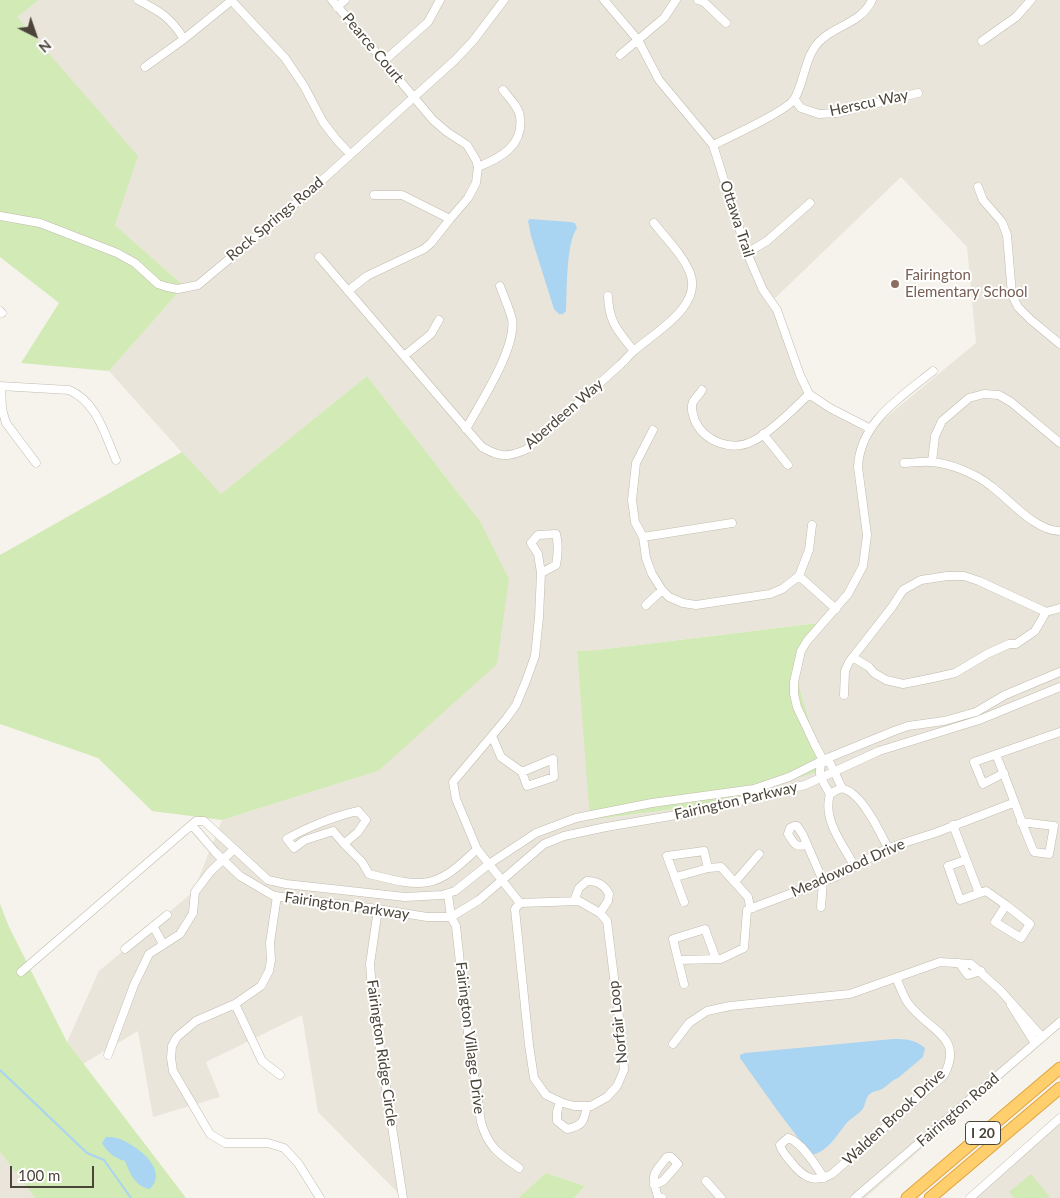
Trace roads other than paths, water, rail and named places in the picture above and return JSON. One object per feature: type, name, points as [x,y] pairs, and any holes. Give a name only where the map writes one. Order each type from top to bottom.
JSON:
[{"type":"highway","name":"I 20","points":[[907,1198],[1060,1068]]},
{"type":"highway","name":"I 20","points":[[930,1198],[1060,1088]]},
{"type":"street","points":[[138,0],[161,12],[184,39]]},
{"type":"street","points":[[145,67],[184,39],[231,0],[285,58],[336,140],[350,154]]},
{"type":"street","name":"Pearce Court","points":[[332,0],[433,120],[467,145],[476,160],[478,168]]},
{"type":"street","points":[[338,7],[345,0]]},
{"type":"street","points":[[384,61],[428,22],[440,0]]},
{"type":"street","name":"Rock Springs Road","points":[[0,216],[40,223],[117,252],[134,263],[158,284],[167,288],[188,288],[198,285],[308,193],[455,60],[473,41],[504,0]]},
{"type":"street","name":"Ottawa Trail","points":[[604,0],[638,40],[659,80],[713,146],[747,253],[763,290],[777,310],[800,375],[810,394],[830,408],[869,428]]},
{"type":"street","points":[[620,55],[664,18],[676,0]]},
{"type":"street","points":[[698,0],[704,2],[726,23]]},
{"type":"street","points":[[713,146],[780,110],[794,100],[812,53],[820,40],[860,16],[872,0]]},
{"type":"street","points":[[982,41],[1016,17],[1031,0]]},
{"type":"street","points":[[348,291],[367,276],[424,249],[431,243],[473,191],[478,168],[497,160],[509,150],[519,133],[520,117],[517,107],[503,90]]},
{"type":"street","name":"Herscu Way","points":[[794,100],[801,108],[819,114],[837,112],[918,92]]},
{"type":"street","points":[[978,187],[983,200],[1002,222],[1007,235],[1012,295],[1015,301],[1031,320],[1060,344]]},
{"type":"street","points":[[374,195],[402,195],[450,219]]},
{"type":"street","points":[[747,253],[767,241],[810,203]]},
{"type":"street","name":"Aberdeen Way","points":[[319,257],[482,447],[494,454],[504,456],[516,454],[527,449],[686,306],[692,289],[691,275],[683,260],[654,223]]},
{"type":"street","points":[[466,429],[507,352],[512,332],[512,319],[500,286]]},
{"type":"street","points":[[608,296],[608,312],[614,325],[634,351]]},
{"type":"street","points":[[404,356],[431,334],[439,320]]},
{"type":"street","points":[[888,848],[861,801],[842,788],[830,763],[823,760],[797,707],[794,682],[801,651],[807,641],[848,594],[858,578],[864,557],[867,535],[858,457],[869,428],[888,408],[933,371]]},
{"type":"street","points":[[36,463],[6,423],[2,409],[0,386],[69,390],[78,394],[88,402],[95,412],[116,460]]},
{"type":"street","points":[[702,390],[693,403],[691,412],[699,429],[708,438],[720,444],[740,445],[753,441],[763,434],[810,394]]},
{"type":"street","points":[[932,462],[935,436],[942,421],[969,398],[984,394],[999,396],[1011,402],[1060,443]]},
{"type":"street","points":[[654,430],[636,463],[632,500],[635,522],[643,537],[646,558],[652,574],[669,597],[683,603],[696,605],[770,594],[782,589],[799,576],[809,550],[812,525]]},
{"type":"street","points":[[763,434],[788,465]]},
{"type":"street","points":[[904,463],[932,462],[964,470],[991,485],[1025,515],[1039,524],[1052,531],[1060,531]]},
{"type":"street","points":[[643,537],[732,523]]},
{"type":"street","points":[[520,903],[477,849],[456,799],[453,782],[516,705],[535,656],[539,617],[541,573],[538,554],[531,542],[538,535],[556,534],[558,552],[556,566],[541,573]]},
{"type":"street","points":[[799,576],[836,608]]},
{"type":"street","points":[[844,695],[844,671],[904,590],[921,580],[947,576],[964,576],[1046,612],[1060,608]]},
{"type":"street","points":[[646,605],[662,590]]},
{"type":"street","points":[[854,658],[886,680],[903,684],[955,673],[1009,644],[1016,644],[1035,631],[1046,612]]},
{"type":"street","name":"Fairington Parkway","points":[[1060,672],[1005,695],[976,712],[944,721],[894,730],[823,760],[789,777],[754,789],[652,803],[576,818],[536,833],[448,894],[406,897],[286,884],[268,880],[204,821],[196,821],[192,825],[240,876],[277,896],[426,917],[451,917],[478,900],[544,844],[564,836],[694,812],[806,785],[879,751],[979,720],[1060,687]]},
{"type":"street","points":[[1004,773],[983,784],[974,762],[1060,732]]},
{"type":"street","points":[[492,736],[502,757],[522,772],[527,786],[554,777],[553,759],[522,772]]},
{"type":"street","points":[[996,755],[1004,773],[1014,803],[1034,852],[1049,854],[1054,826],[1022,822]]},
{"type":"street","points":[[823,760],[819,769],[821,778],[830,794],[827,804],[833,826],[855,867]]},
{"type":"street","points":[[830,794],[842,788]]},
{"type":"street","name":"Meadowood Drive","points":[[753,908],[855,867],[888,848],[1014,803]]},
{"type":"street","points":[[345,844],[358,832],[366,820],[358,811],[346,813],[287,839],[294,848],[305,840],[333,831],[345,844],[362,862],[369,874],[400,882],[424,884],[443,878],[477,849]]},
{"type":"street","points":[[21,972],[192,825]]},
{"type":"street","points":[[953,825],[979,893]]},
{"type":"street","points":[[806,844],[823,881],[820,907]]},
{"type":"street","points":[[108,1055],[134,985],[149,954],[180,934],[193,913],[195,892],[210,872],[234,849]]},
{"type":"street","points":[[684,902],[667,856],[704,852],[708,868]]},
{"type":"street","points":[[735,882],[759,854]]},
{"type":"street","points":[[966,860],[948,866],[960,900],[986,891],[1006,905],[1030,924],[1021,938],[995,922],[1006,905]]},
{"type":"street","points":[[676,878],[708,868],[721,867],[748,897],[750,906],[753,908],[747,910],[744,948],[721,959],[678,960]]},
{"type":"street","points":[[560,1102],[556,1112],[557,1121],[567,1128],[576,1127],[581,1124],[587,1106],[574,1106],[546,1095],[534,1078],[515,909],[520,903],[579,901],[600,913],[605,907],[609,894],[602,884],[595,881],[587,881],[579,888],[574,901]]},
{"type":"street","name":"Fairington Village Drive","points":[[448,894],[451,917],[456,926],[466,1019],[481,1122],[485,1136],[495,1150],[519,1168]]},
{"type":"street","points":[[277,896],[270,943],[271,960],[269,971],[261,986],[235,1004],[196,1020],[177,1037],[172,1046],[171,1058],[173,1071],[210,1134],[225,1143],[268,1143],[284,1148],[298,1163],[320,1198]]},
{"type":"street","name":"Fairington Ridge Circle","points":[[378,909],[370,964],[402,1198]]},
{"type":"street","name":"Norfair Loop","points":[[587,1106],[591,1106],[607,1097],[617,1086],[624,1070],[607,921],[600,913]]},
{"type":"street","points":[[125,949],[167,915]]},
{"type":"street","points":[[153,926],[163,944]]},
{"type":"street","points":[[684,984],[673,939],[705,929],[716,959]]},
{"type":"street","points":[[673,1044],[689,1023],[707,1011],[730,1006],[850,994],[940,962],[959,963],[968,975],[980,971],[1005,995],[1042,1037]]},
{"type":"street","name":"Walden Brook Drive","points":[[824,1178],[832,1174],[944,1076],[951,1063],[952,1051],[946,1040],[922,1019],[908,1003],[896,978]]},
{"type":"street","points":[[1005,995],[1035,1043]]},
{"type":"street","points":[[235,1004],[262,1061],[280,1075]]},
{"type":"street","name":"Fairington Road","points":[[855,1198],[1060,1022]]},
{"type":"street","points":[[974,1196],[1060,1118]]},
{"type":"street","points":[[788,1138],[794,1140],[824,1178],[812,1178],[802,1174],[782,1152],[780,1145],[788,1138]]},
{"type":"street","points":[[706,1181],[721,1198]]},
{"type":"street","points":[[654,1185],[660,1198]]},
{"type":"water","points":[[530,219],[571,222],[575,223],[577,228],[573,235],[569,255],[566,311],[563,314],[559,314],[554,309],[531,236],[528,221]]},
{"type":"water","points":[[893,1039],[910,1040],[921,1045],[925,1048],[923,1057],[884,1088],[872,1092],[862,1110],[847,1123],[830,1144],[822,1151],[811,1155],[740,1058],[740,1055],[745,1053]]},
{"type":"water","points":[[106,1137],[124,1141],[148,1158],[156,1173],[155,1181],[150,1189],[137,1183],[125,1161],[114,1157],[107,1150],[102,1143]]},
{"type":"waterway","points":[[0,1070],[87,1153],[104,1160],[131,1198]]},
{"type":"place","name":"Fairington Elementary School","points":[[895,284]]}]
